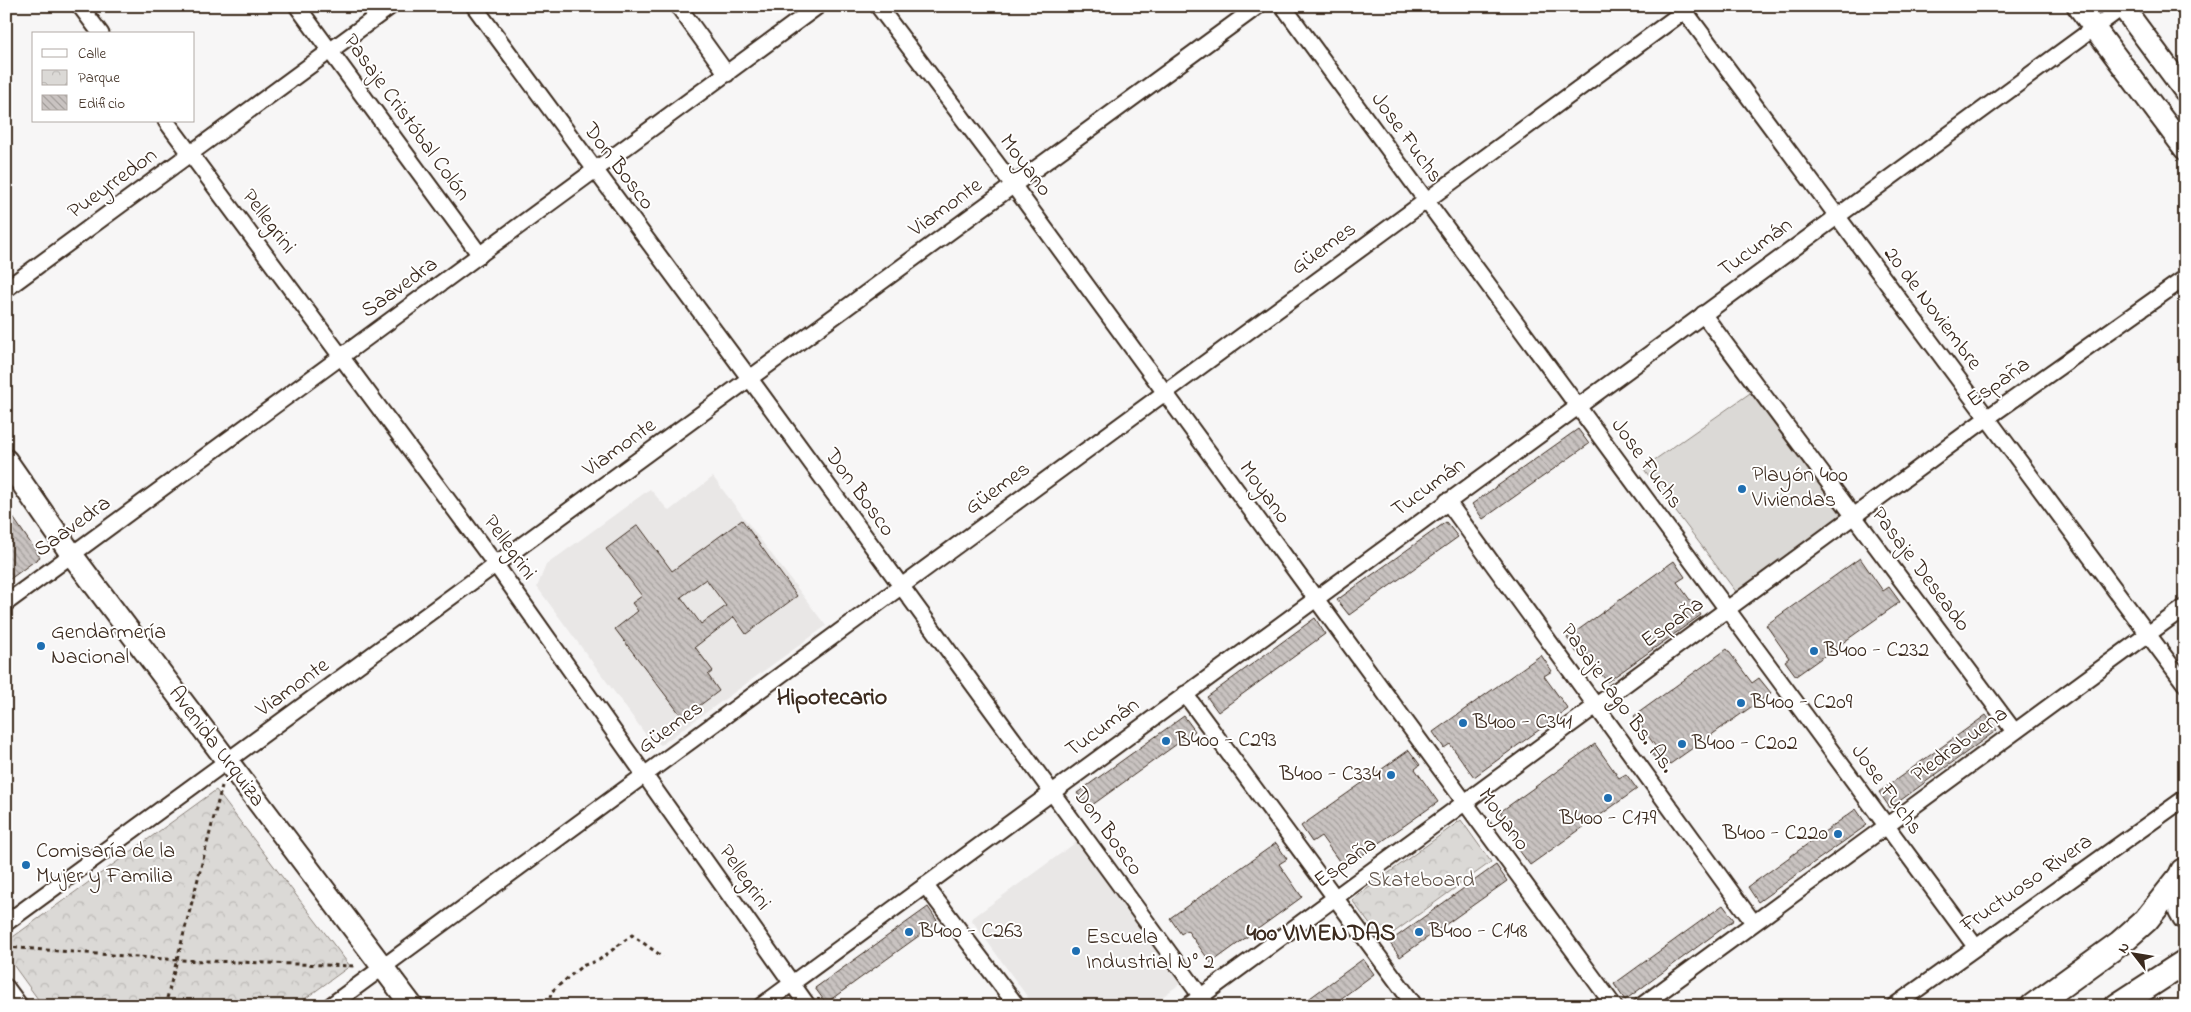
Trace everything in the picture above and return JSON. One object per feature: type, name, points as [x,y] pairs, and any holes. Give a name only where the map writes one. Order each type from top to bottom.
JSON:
[{"type":"main road","points":[[2183,872],[2181,910],[2185,917]]},
{"type":"main road","points":[[2033,1006],[2120,943],[2146,920],[2183,872]]},
{"type":"main road","points":[[2117,1006],[2185,962]]},
{"type":"street","points":[[80,6],[100,32]]},
{"type":"street","name":"Pasaje Cristóbal Colón","points":[[298,6],[480,256]]},
{"type":"street","name":"Pueyrredon","points":[[6,289],[391,6]]},
{"type":"street","name":"Don Bosco","points":[[474,6],[594,171],[750,378],[1204,1001]]},
{"type":"street","points":[[678,6],[727,74]]},
{"type":"street","name":"Saavedra","points":[[6,603],[818,6]]},
{"type":"street","name":"Moyano","points":[[878,6],[1013,185],[1614,1006]]},
{"type":"street","name":"Viamonte","points":[[6,923],[1258,6]]},
{"type":"street","name":"Jose Fuchs","points":[[1283,6],[1975,946]]},
{"type":"street","points":[[2078,6],[2185,149]]},
{"type":"street","points":[[2123,7],[2185,91]]},
{"type":"street","name":"Tucumán","points":[[761,1006],[2123,7]]},
{"type":"street","name":"Güemes","points":[[330,1006],[1426,201],[1685,8]]},
{"type":"street","name":"20 de Noviembre","points":[[1685,8],[1836,216],[2185,684]]},
{"type":"street","name":"Pellegrini","points":[[167,122],[496,565],[808,1006]]},
{"type":"street","name":"España","points":[[1188,1006],[1204,1001],[1336,897],[1464,802],[1987,418],[2185,278]]},
{"type":"street","name":"Pasaje Deseado","points":[[1703,314],[2014,731]]},
{"type":"street","name":"Avenida Urquiza","points":[[6,460],[72,555],[412,1006]]},
{"type":"street","name":"Pasaje Lago Bs. As.","points":[[1447,501],[1753,922]]},
{"type":"street","name":"Piedrabuena","points":[[1640,1006],[2185,607]]},
{"type":"street","points":[[1185,694],[1415,1006]]},
{"type":"street","name":"Fructuoso Rivera","points":[[1894,1006],[1975,946],[2185,798]]},
{"type":"street","points":[[925,885],[1016,1006]]},
{"type":"street","points":[[6,987],[20,1006]]},
{"type":"path","points":[[165,1006],[228,762]]},
{"type":"path","points":[[549,1006],[551,992],[582,966],[600,960],[632,935],[663,956]]},
{"type":"path","points":[[6,947],[178,960],[383,968]]},
{"type":"shaded area","points":[[713,477],[826,626],[661,745],[646,735],[537,587],[546,565],[650,489],[669,511]]},
{"type":"shaded area","name":"Escuela Industrial N° 2","points":[[1078,841],[1181,983],[1150,1006],[1034,1006],[971,919]]},
{"type":"green space","name":"Playón 400 Viviendas","points":[[1753,391],[1841,510],[1841,519],[1740,597],[1643,468]]},
{"type":"green space","points":[[216,790],[350,966],[295,1006],[43,1006],[6,955],[6,942]]},
{"type":"green space","name":"Skateboard","points":[[1461,820],[1491,862],[1382,941],[1352,900]]},
{"type":"building","points":[[1578,429],[1589,444],[1483,519],[1472,504]]},
{"type":"building","points":[[6,507],[40,557],[6,582]]},
{"type":"building","points":[[742,520],[797,596],[746,634],[734,617],[695,647],[713,671],[708,675],[719,691],[683,718],[615,629],[638,611],[632,603],[642,596],[606,549],[638,525],[672,571]],"holes":[[[706,579],[726,606],[701,624],[681,597]]]},
{"type":"building","points":[[1446,522],[1458,537],[1349,615],[1337,600]]},
{"type":"building","points":[[1860,558],[1883,591],[1889,587],[1900,602],[1796,676],[1785,661],[1789,658],[1766,625]]},
{"type":"building","points":[[1674,561],[1685,577],[1677,582],[1701,615],[1607,682],[1584,649],[1577,653],[1567,638]]},
{"type":"building","points":[[1315,618],[1325,634],[1218,712],[1207,697]]},
{"type":"building","points":[[1727,649],[1752,683],[1759,678],[1771,693],[1663,769],[1652,754],[1658,750],[1634,716]]},
{"type":"building","points":[[1541,655],[1552,671],[1544,676],[1568,709],[1474,777],[1450,744],[1444,748],[1433,732]]},
{"type":"building","points":[[1986,715],[1997,730],[1890,808],[1879,792]]},
{"type":"building","points":[[1184,716],[1195,731],[1088,808],[1077,793]]},
{"type":"building","points":[[1595,744],[1619,778],[1626,774],[1637,789],[1530,865],[1519,850],[1524,846],[1500,812]]},
{"type":"building","points":[[1409,750],[1420,765],[1415,769],[1438,802],[1344,868],[1321,836],[1312,842],[1301,826]]},
{"type":"building","points":[[1856,809],[1867,825],[1758,902],[1748,887]]},
{"type":"building","points":[[1276,843],[1287,859],[1279,864],[1302,897],[1211,963],[1187,930],[1181,934],[1170,918]]},
{"type":"building","points":[[1496,865],[1507,881],[1400,957],[1389,942]]},
{"type":"building","points":[[1723,905],[1734,920],[1625,1000],[1614,984]]},
{"type":"building","points":[[928,907],[938,922],[826,1003],[815,988]]},
{"type":"building","points":[[1363,959],[1374,974],[1331,1006],[1299,1006]]},
{"type":"place","name":"Playón 400 Viviendas","points":[[1742,489]]},
{"type":"place","name":"Gendarmería Nacional","points":[[41,646]]},
{"type":"place","name":"B400 - C232","points":[[1814,651]]},
{"type":"place","name":"B400 - C209","points":[[1741,703]]},
{"type":"place","name":"B400 - C341","points":[[1463,723]]},
{"type":"place","name":"B400 - C293","points":[[1166,741]]},
{"type":"place","name":"B400 - C202","points":[[1682,744]]},
{"type":"place","name":"B400 - C334","points":[[1391,775]]},
{"type":"place","name":"B400 - C179","points":[[1608,798]]},
{"type":"place","name":"B400 - C220","points":[[1838,834]]},
{"type":"place","name":"Comisaría de la Mujer y Familia","points":[[26,865]]},
{"type":"place","name":"B400 - C263","points":[[909,932]]},
{"type":"place","name":"B400 - C148","points":[[1419,932]]},
{"type":"place","name":"Escuela Industrial N° 2","points":[[1076,951]]},
{"type":"district","name":"Hipotecario","points":[[832,698]]},
{"type":"district","name":"400 VIVIENDAS","points":[[1321,934]]}]
